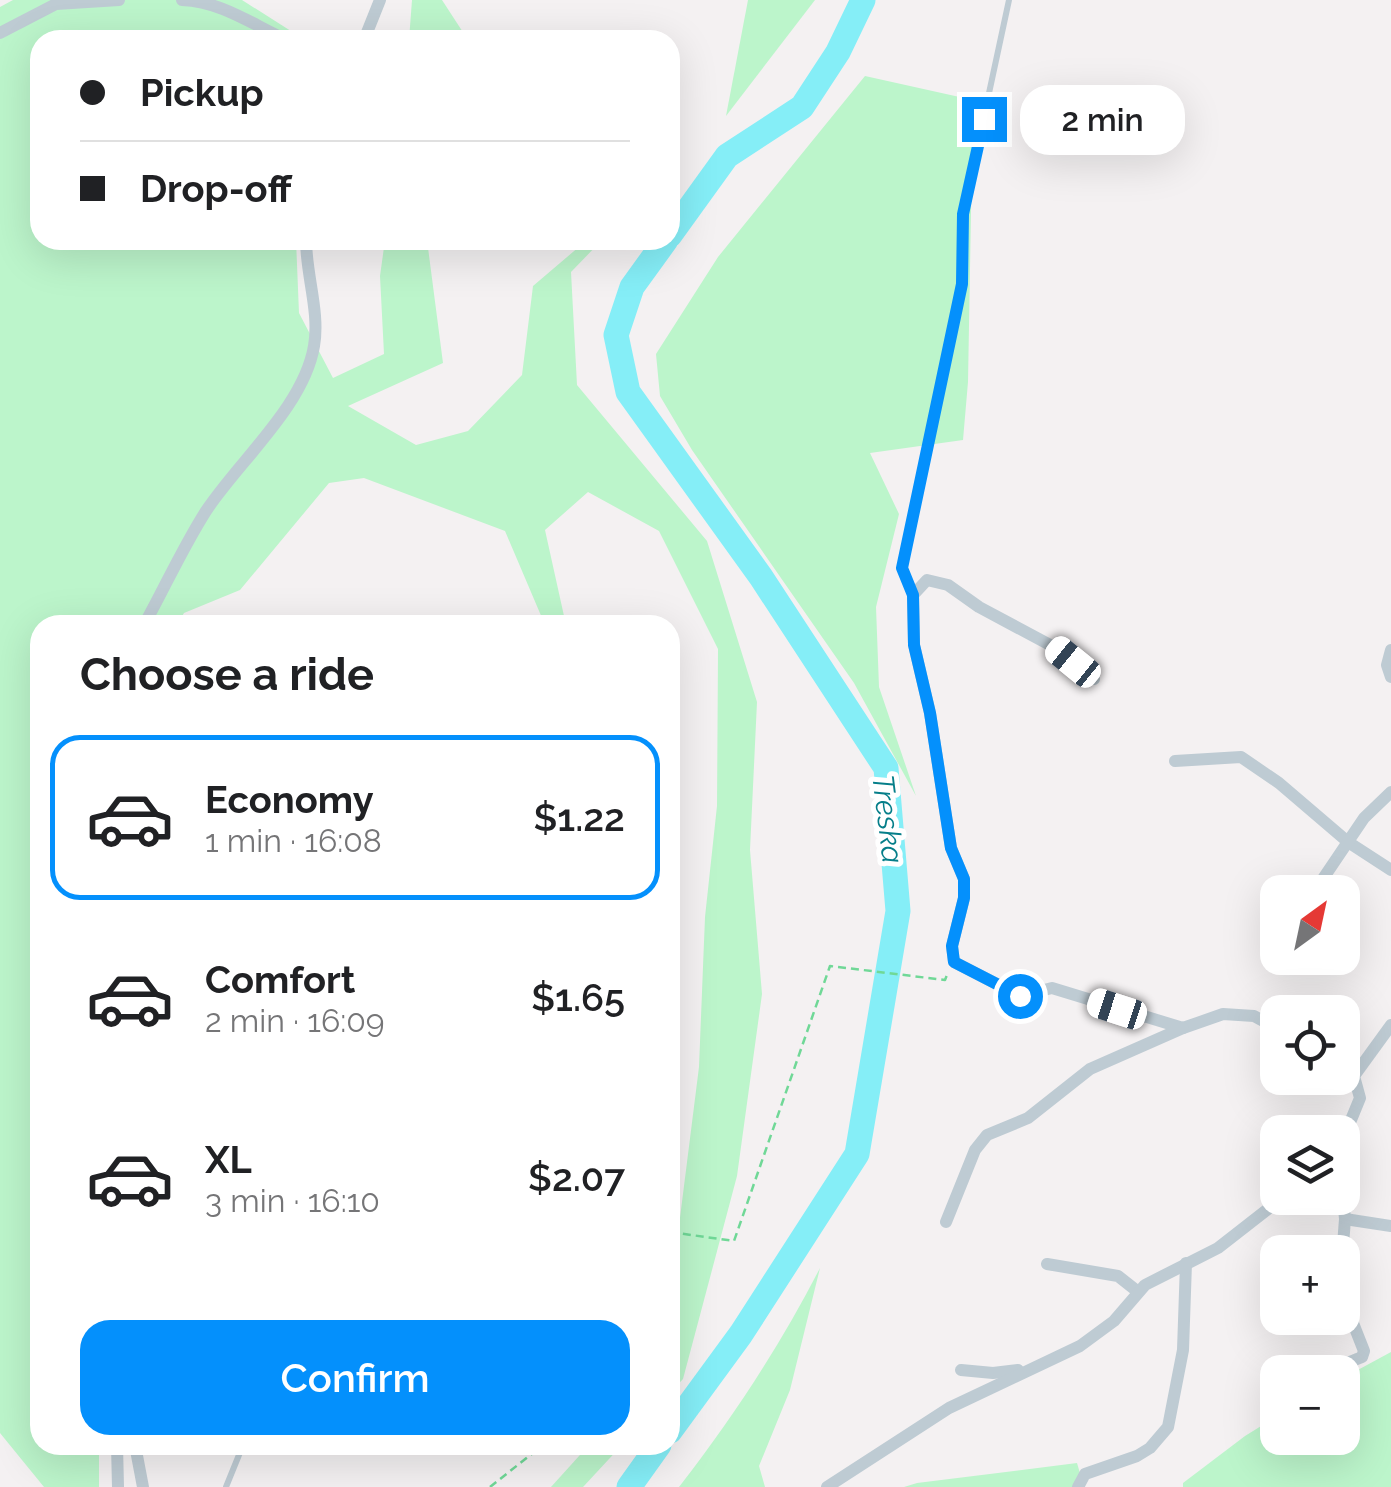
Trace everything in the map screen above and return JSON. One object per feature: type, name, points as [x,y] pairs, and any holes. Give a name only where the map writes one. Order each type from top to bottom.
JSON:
[{"type":"street","points":[[0,32],[57,2],[118,0]]},
{"type":"street","points":[[182,0],[204,1],[267,30]]},
{"type":"street","points":[[368,30],[378,1]]},
{"type":"street","points":[[149,615],[206,512],[306,374],[315,325],[307,250]]},
{"type":"street","points":[[1094,679],[1052,646],[979,607],[948,585],[927,580],[913,595],[914,645],[930,713],[951,848],[964,879],[964,898],[952,946],[954,962],[1020,996],[1052,988],[1182,1028]]},
{"type":"street","points":[[1391,650],[1387,665],[1391,678]]},
{"type":"street","points":[[1175,761],[1241,757],[1279,783],[1348,842],[1391,870]]},
{"type":"street","points":[[1326,875],[1364,818],[1391,792]]},
{"type":"street","points":[[946,1222],[975,1150],[987,1135],[1028,1118],[1090,1069],[1182,1028],[1223,1014],[1260,1019]]},
{"type":"street","points":[[1360,1061],[1391,1024]]},
{"type":"street","points":[[827,1487],[948,1408],[1080,1346],[1114,1321],[1137,1292],[1218,1248],[1260,1215]]},
{"type":"street","points":[[1344,1235],[1345,1215]]},
{"type":"street","points":[[1345,1219],[1391,1226]]},
{"type":"street","points":[[1078,1487],[1085,1474],[1150,1448],[1168,1427],[1183,1350],[1186,1263]]},
{"type":"street","points":[[1047,1264],[1118,1276],[1137,1292]]},
{"type":"street","points":[[1358,1335],[1364,1352],[1360,1358]]},
{"type":"street","points":[[960,1370],[993,1373],[1028,1368]]},
{"type":"street","points":[[117,1455],[118,1487]]},
{"type":"street","points":[[137,1455],[142,1487]]},
{"type":"lane","points":[[913,595],[902,568],[962,284],[963,214],[1009,0]]},
{"type":"lane","points":[[226,1487],[239,1455]]},
{"type":"path","points":[[680,1234],[734,1242],[830,966],[942,980]]},
{"type":"path","points":[[490,1487],[530,1455]]},
{"type":"green space","points":[[13,0],[242,0],[289,30],[30,30],[30,250],[296,250],[299,313],[333,378],[384,354],[380,276],[384,250],[428,250],[443,363],[348,406],[416,445],[468,431],[522,375],[533,286],[575,250],[592,250],[571,272],[577,385],[707,541],[757,702],[750,850],[762,994],[737,1176],[680,1382],[680,1218],[699,1067],[705,917],[717,806],[718,649],[659,531],[588,492],[545,530],[564,615],[541,615],[505,531],[364,478],[329,483],[240,590],[183,615],[30,615],[30,1455],[99,1455],[99,1487],[44,1487],[0,1433],[0,7]]},
{"type":"green space","points":[[412,0],[442,0],[462,30],[410,30]]},
{"type":"green space","points":[[748,0],[815,0],[726,116]]},
{"type":"green space","points":[[865,76],[973,100],[968,382],[963,440],[870,453],[899,514],[876,607],[879,687],[916,796],[854,683],[692,450],[660,396],[656,354],[718,257]]},
{"type":"green space","points":[[820,1268],[790,1390],[759,1466],[765,1487],[679,1487],[755,1380]]},
{"type":"green space","points":[[1391,1352],[1391,1487],[1183,1487],[1183,1483],[1260,1427],[1260,1455],[1360,1455],[1360,1369]]},
{"type":"green space","points":[[580,1455],[613,1455],[583,1487],[551,1487]]},
{"type":"green space","points":[[1077,1463],[1084,1487],[904,1487],[917,1483]]},
{"type":"waterway","name":"Treska","points":[[680,221],[727,156],[802,107],[838,52],[863,0]]},
{"type":"waterway","name":"Treska","points":[[659,250],[632,287],[616,335],[628,392],[761,577],[886,768],[898,911],[857,1154],[741,1334],[680,1417]]},
{"type":"waterway","name":"Treska","points":[[629,1487],[652,1455]]},
{"type":"route","points":[[984,119],[963,214],[962,284],[902,568],[913,595],[914,645],[930,713],[951,848],[964,879],[964,898],[952,946],[954,962],[1020,996]]}]
